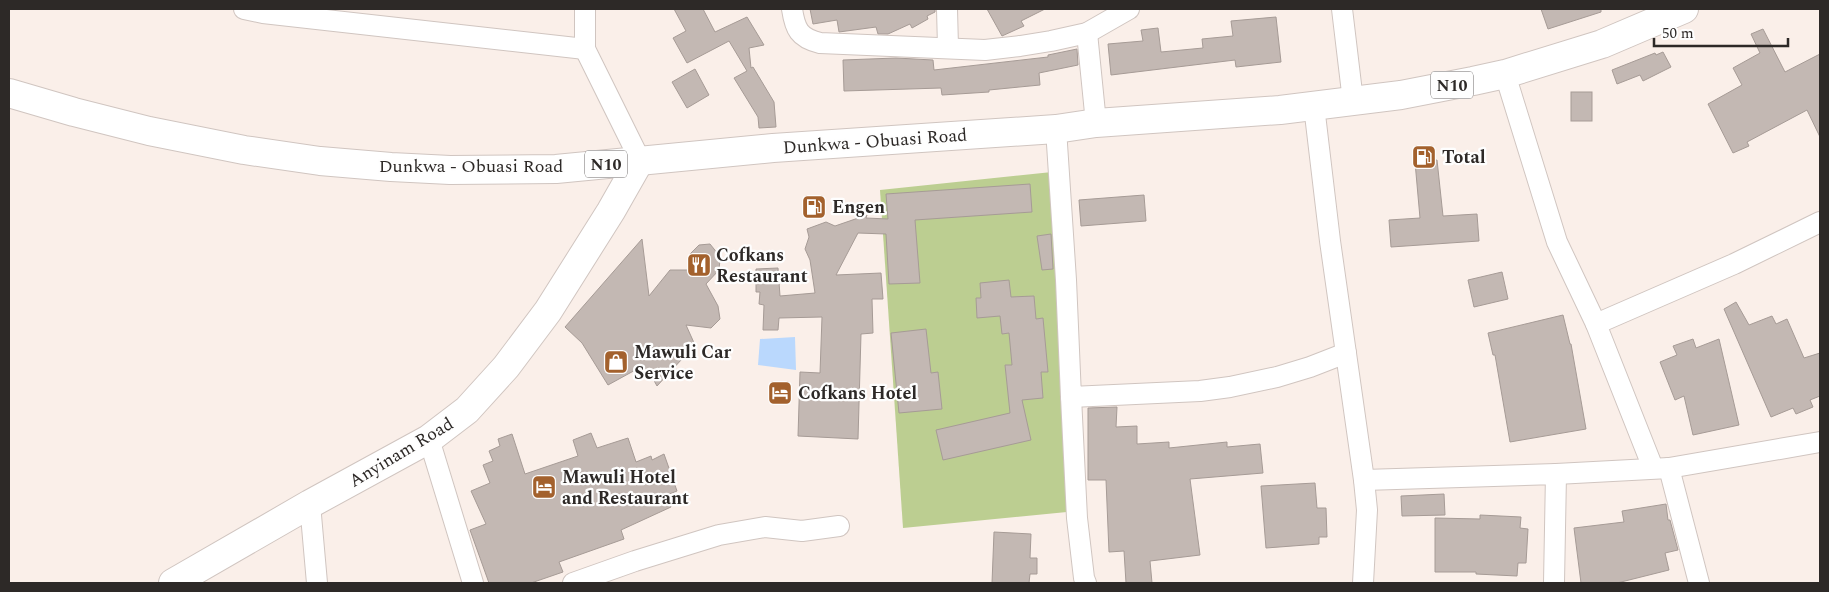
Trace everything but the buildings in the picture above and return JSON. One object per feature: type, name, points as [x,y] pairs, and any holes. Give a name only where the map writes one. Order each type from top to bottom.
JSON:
[{"type":"main road","name":"N10","points":[[1314,106],[1401,95],[1504,74],[1602,44],[1684,9]]},
{"type":"main road","name":"Dunkwa - Obuasi Road","points":[[9,93],[149,131],[244,150],[320,161],[390,167],[495,170],[556,169],[640,160],[1314,106]]},
{"type":"main road","name":"Anyinam Road","points":[[173,583],[310,504],[429,439],[467,410],[506,366],[543,318],[611,211],[640,160]]},
{"type":"street","points":[[244,9],[263,13],[376,17],[585,49]]},
{"type":"street","points":[[585,9],[585,49],[640,160]]},
{"type":"street","points":[[792,9],[796,27],[801,36],[814,42],[985,50],[1051,41],[1087,33],[1129,9]]},
{"type":"street","points":[[948,9],[948,47]]},
{"type":"street","points":[[1342,9],[1353,101]]},
{"type":"street","points":[[1087,33],[1096,123]]},
{"type":"street","points":[[1504,74],[1557,242],[1661,468],[1699,583]]},
{"type":"street","points":[[1314,106],[1330,241],[1364,480],[1367,510],[1363,583]]},
{"type":"street","points":[[1056,128],[1066,280],[1078,526],[1086,583]]},
{"type":"street","points":[[1596,324],[1734,264],[1820,222]]},
{"type":"street","points":[[1071,397],[1200,391],[1230,387],[1277,377],[1346,353]]},
{"type":"street","points":[[429,439],[473,583]]},
{"type":"street","points":[[1364,480],[1556,474],[1661,468],[1820,442]]},
{"type":"street","points":[[1554,583],[1556,474]]},
{"type":"street","points":[[310,504],[317,583]]},
{"type":"street","points":[[573,583],[635,561],[719,535],[764,526],[802,531],[839,526]]},
{"type":"green space","points":[[1052,172],[1077,511],[903,528],[880,190]]},
{"type":"water","points":[[795,337],[796,370],[758,365],[760,339]]},
{"type":"place","name":"Total","points":[[1424,157]]},
{"type":"place","name":"Engen","points":[[814,207]]},
{"type":"place","name":"Cofkans Restaurant","points":[[699,265]]},
{"type":"place","name":"Mawuli Car Service","points":[[616,362]]},
{"type":"place","name":"Cofkans Hotel","points":[[780,393]]},
{"type":"place","name":"Mawuli Hotel and Restaurant","points":[[544,487]]}]
